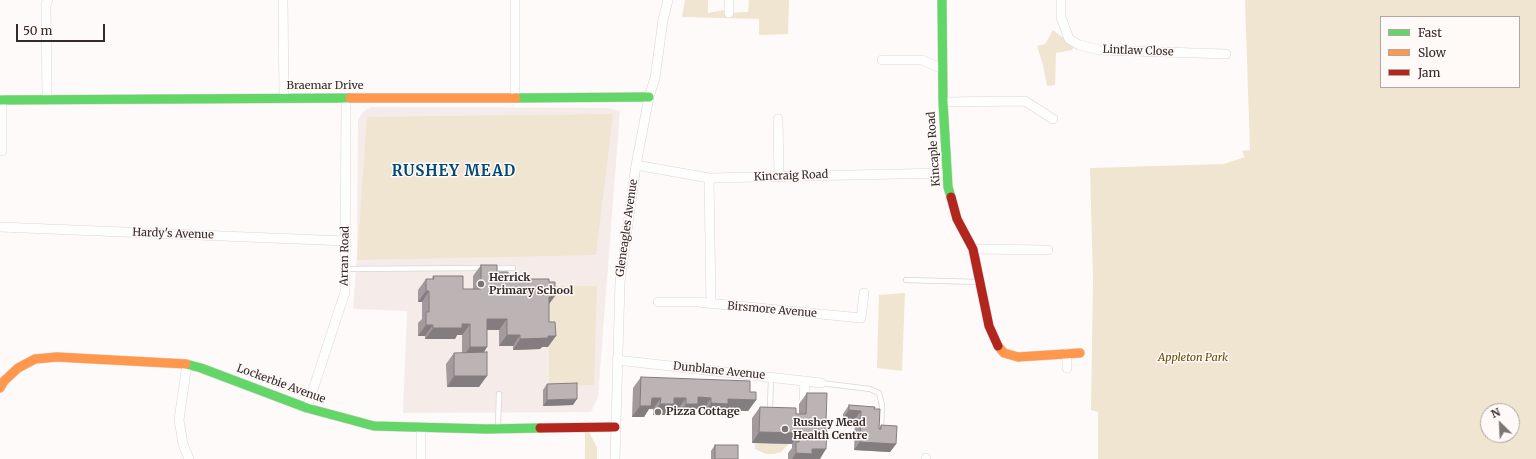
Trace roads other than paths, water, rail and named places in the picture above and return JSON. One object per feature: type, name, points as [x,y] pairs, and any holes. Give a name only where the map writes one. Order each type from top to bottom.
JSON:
[{"type":"street","points":[[47,100],[46,4],[48,0]]},
{"type":"street","points":[[283,0],[284,98]]},
{"type":"street","points":[[515,0],[515,97]]},
{"type":"street","name":"Gleneagles Avenue","points":[[615,459],[620,282],[636,166],[649,97],[655,78],[663,20],[668,0]]},
{"type":"street","points":[[729,0],[729,13]]},
{"type":"street","name":"Kincaple Road","points":[[942,0],[943,102],[948,187],[957,219],[964,235],[973,249],[989,326],[996,343],[1004,353],[1018,357],[1080,353]]},
{"type":"street","name":"Lintlaw Close","points":[[1061,0],[1061,17],[1069,39],[1079,45],[1100,50],[1226,54]]},
{"type":"street","points":[[882,60],[922,60],[943,69]]},
{"type":"street","name":"Braemar Drive","points":[[1,100],[649,97]]},
{"type":"street","name":"Arran Road","points":[[307,408],[345,292],[346,98]]},
{"type":"street","points":[[1,100],[2,151]]},
{"type":"street","points":[[943,102],[1024,101],[1053,119]]},
{"type":"street","points":[[778,119],[779,176]]},
{"type":"street","name":"Kincraig Road","points":[[636,166],[709,178],[947,173]]},
{"type":"street","points":[[709,178],[711,304]]},
{"type":"street","name":"Hardy's Avenue","points":[[0,227],[346,241]]},
{"type":"street","points":[[973,249],[1048,250]]},
{"type":"street","name":"Birsmore Avenue","points":[[658,302],[711,304],[861,318],[864,293]]},
{"type":"street","points":[[1067,354],[1067,368]]},
{"type":"street","name":"Lockerbie Avenue","points":[[0,388],[4,381],[18,368],[35,359],[79,358],[187,364],[307,408],[374,426],[422,428],[615,427]]},
{"type":"street","name":"Dunblane Avenue","points":[[617,360],[821,383]]},
{"type":"street","points":[[187,364],[179,420],[183,444],[189,459]]},
{"type":"street","points":[[804,398],[805,381]]},
{"type":"street","points":[[421,459],[422,428]]},
{"type":"lane","points":[[346,269],[513,268]]},
{"type":"lane","points":[[906,280],[980,282]]},
{"type":"lane","points":[[770,409],[771,377]]},
{"type":"lane","points":[[821,383],[870,389],[879,393],[882,405],[881,427]]},
{"type":"lane","points":[[498,394],[498,428]]},
{"type":"place","name":"Herrick Primary School","points":[[481,284]]},
{"type":"place","name":"Pizza Cottage","points":[[658,412]]},
{"type":"place","name":"Rushey Mead Health Centre","points":[[785,429]]},
{"type":"district","name":"RUSHEY MEAD","points":[[454,172]]},
{"type":"park label","name":"Appleton Park","points":[[1193,358]]}]
